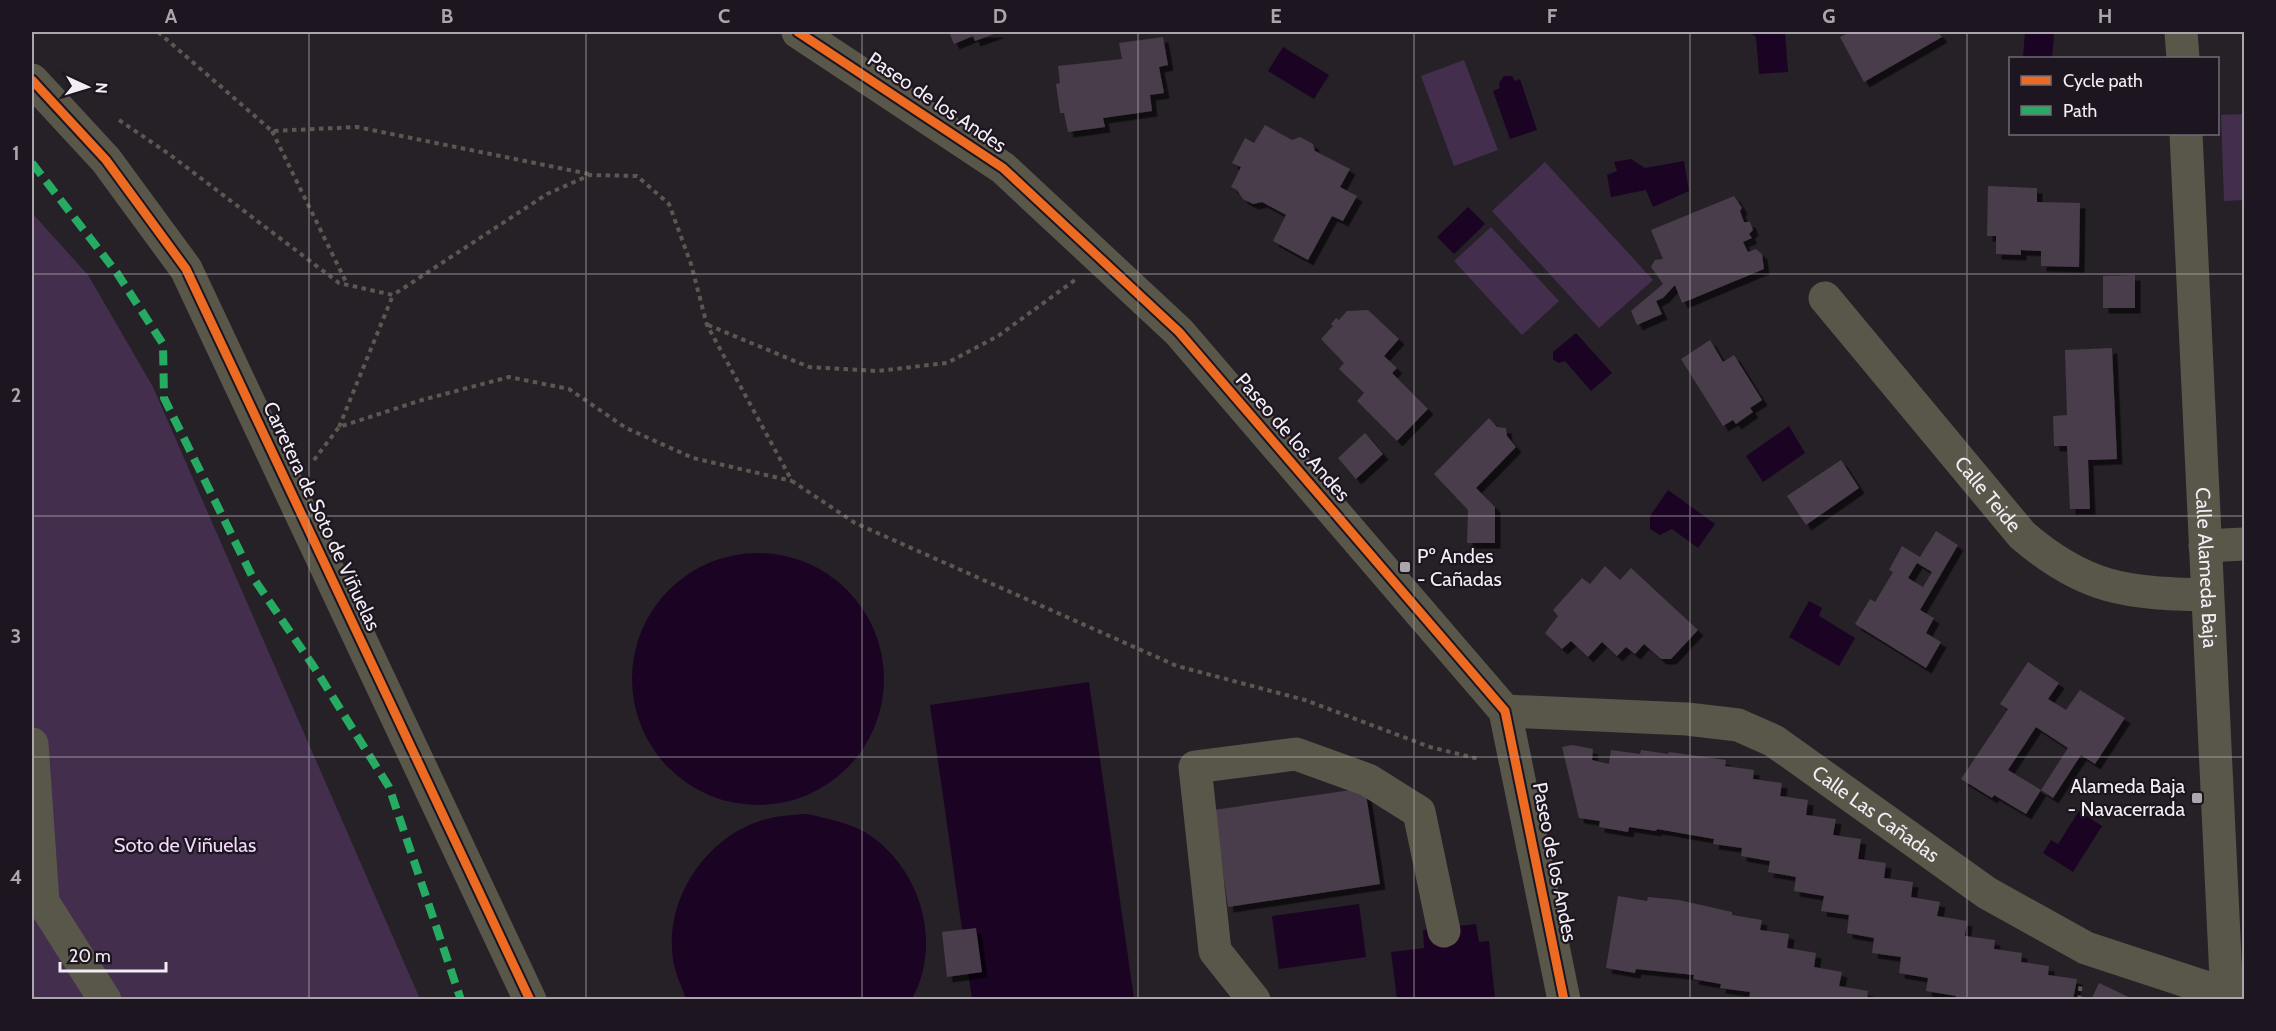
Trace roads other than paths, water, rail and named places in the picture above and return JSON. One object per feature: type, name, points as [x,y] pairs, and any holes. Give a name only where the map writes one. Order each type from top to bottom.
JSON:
[{"type":"street","name":"Paseo de los Andes","points":[[798,32],[1003,168],[1179,332],[1505,711],[1564,999]]},
{"type":"street","points":[[2181,32],[2183,57]]},
{"type":"street","name":"Carretera de Soto de Viñuelas","points":[[32,80],[106,160],[186,269],[530,999]]},
{"type":"street","name":"Calle Alameda Baja","points":[[2186,135],[2227,997]]},
{"type":"street","name":"Calle Teide","points":[[1825,298],[2022,535],[2051,560],[2091,581],[2147,593],[2207,595]]},
{"type":"street","points":[[2205,546],[2244,544]]},
{"type":"street","name":"Calle Las Cañadas","points":[[1505,711],[1687,718],[1738,725],[1774,741],[1987,893],[2086,948],[2227,997]]},
{"type":"street","points":[[32,744],[43,902],[105,999]]},
{"type":"street","points":[[1254,999],[1215,951],[1195,767],[1296,754],[1368,780],[1419,812],[1444,931]]},
{"type":"place","name":"Pº Andes - Cañadas","points":[[1405,567]]},
{"type":"place","name":"Alameda Baja - Navacerrada","points":[[2197,798]]},
{"type":"park label","name":"Soto de Viñuelas","points":[[185,845]]}]
